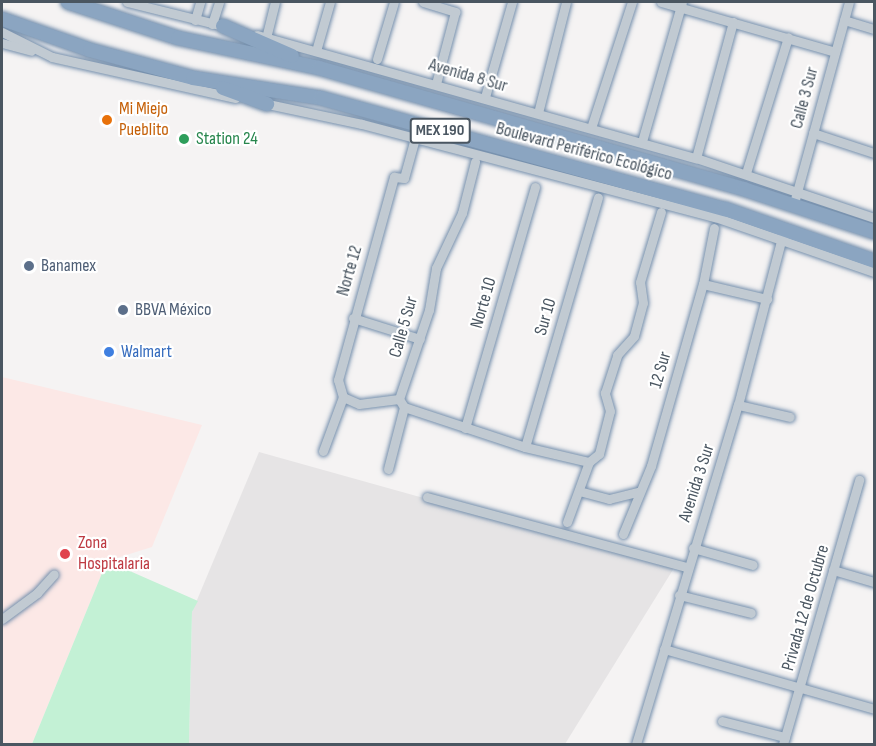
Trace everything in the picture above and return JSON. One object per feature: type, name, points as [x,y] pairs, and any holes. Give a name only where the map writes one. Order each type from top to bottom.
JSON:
[{"type":"highway","name":"Boulevard Periférico Ecológico","points":[[68,2],[178,38],[319,68],[795,197],[874,232]]},
{"type":"highway","name":"Boulevard Periférico Ecológico","points":[[2,19],[90,50],[193,78],[321,98],[725,209],[783,233],[874,261]]},
{"type":"highway","points":[[217,25],[319,68]]},
{"type":"highway","points":[[193,78],[267,104]]},
{"type":"street","name":"Avenida 8 Sur","points":[[127,2],[485,97],[696,158],[746,173],[795,197],[874,218]]},
{"type":"street","points":[[195,20],[200,2]]},
{"type":"street","points":[[217,25],[219,2]]},
{"type":"street","points":[[266,38],[275,2]]},
{"type":"street","points":[[316,51],[330,2]]},
{"type":"street","points":[[376,59],[394,2]]},
{"type":"street","points":[[423,2],[456,12],[436,84]]},
{"type":"street","points":[[485,97],[512,2]]},
{"type":"street","points":[[538,113],[566,2]]},
{"type":"street","points":[[591,128],[632,2]]},
{"type":"street","points":[[661,2],[682,4],[733,22],[835,52]]},
{"type":"street","name":"Calle 3 Sur","points":[[795,197],[849,2]]},
{"type":"street","points":[[643,138],[682,4]]},
{"type":"street","points":[[844,20],[874,29]]},
{"type":"street","points":[[696,158],[733,22]]},
{"type":"street","name":"Boulevard Periférico Ecológico","points":[[2,32],[52,57],[415,138],[783,233],[874,272]]},
{"type":"street","points":[[746,173],[788,37]]},
{"type":"street","points":[[2,43],[52,57]]},
{"type":"street","points":[[813,133],[874,153]]},
{"type":"street","name":"Norte 12","points":[[343,397],[338,385],[353,318],[394,177],[404,178],[415,138]]},
{"type":"street","name":"Calle 5 Sur","points":[[388,469],[436,268],[462,213],[475,162]]},
{"type":"street","name":"Norte 10","points":[[465,428],[535,187]]},
{"type":"street","name":"Sur 10","points":[[525,447],[598,197]]},
{"type":"street","points":[[567,522],[589,462],[599,454],[610,411],[605,393],[617,355],[634,336],[643,303],[640,282],[661,212]]},
{"type":"street","name":"12 Sur","points":[[623,534],[638,492],[651,466],[703,284],[714,228]]},
{"type":"street","name":"Avenida 3 Sur","points":[[636,744],[687,567],[738,405],[783,233]]},
{"type":"street","points":[[703,284],[767,299]]},
{"type":"street","points":[[353,318],[420,339]]},
{"type":"street","points":[[323,451],[343,397],[358,404],[402,403],[465,428],[525,447],[589,462]]},
{"type":"street","points":[[738,405],[790,417]]},
{"type":"street","name":"Privada 12 de Octubre","points":[[784,741],[859,480]]},
{"type":"street","points":[[579,491],[609,499],[638,492]]},
{"type":"street","points":[[427,497],[687,567]]},
{"type":"street","points":[[693,549],[753,565]]},
{"type":"street","points":[[834,570],[874,582]]},
{"type":"street","points":[[2,619],[37,593],[54,574]]},
{"type":"street","points":[[680,595],[751,613]]},
{"type":"street","points":[[664,648],[874,709]]},
{"type":"street","points":[[722,721],[784,741]]},
{"type":"shaded area","name":"Zona Hospitalaria","points":[[2,377],[202,425],[152,547],[107,561],[32,744],[2,744]]},
{"type":"shaded area","points":[[259,452],[674,568],[565,744],[189,744],[192,612]]},
{"type":"green space","points":[[107,561],[198,601],[192,612],[189,744],[32,744]]},
{"type":"place","name":"Mi Miejo Pueblito","points":[[107,120]]},
{"type":"place","name":"Station 24","points":[[184,139]]},
{"type":"place","name":"Banamex","points":[[29,266]]},
{"type":"place","name":"BBVA México","points":[[123,310]]},
{"type":"place","name":"Walmart","points":[[109,352]]},
{"type":"place","name":"Zona Hospitalaria","points":[[65,554]]}]
